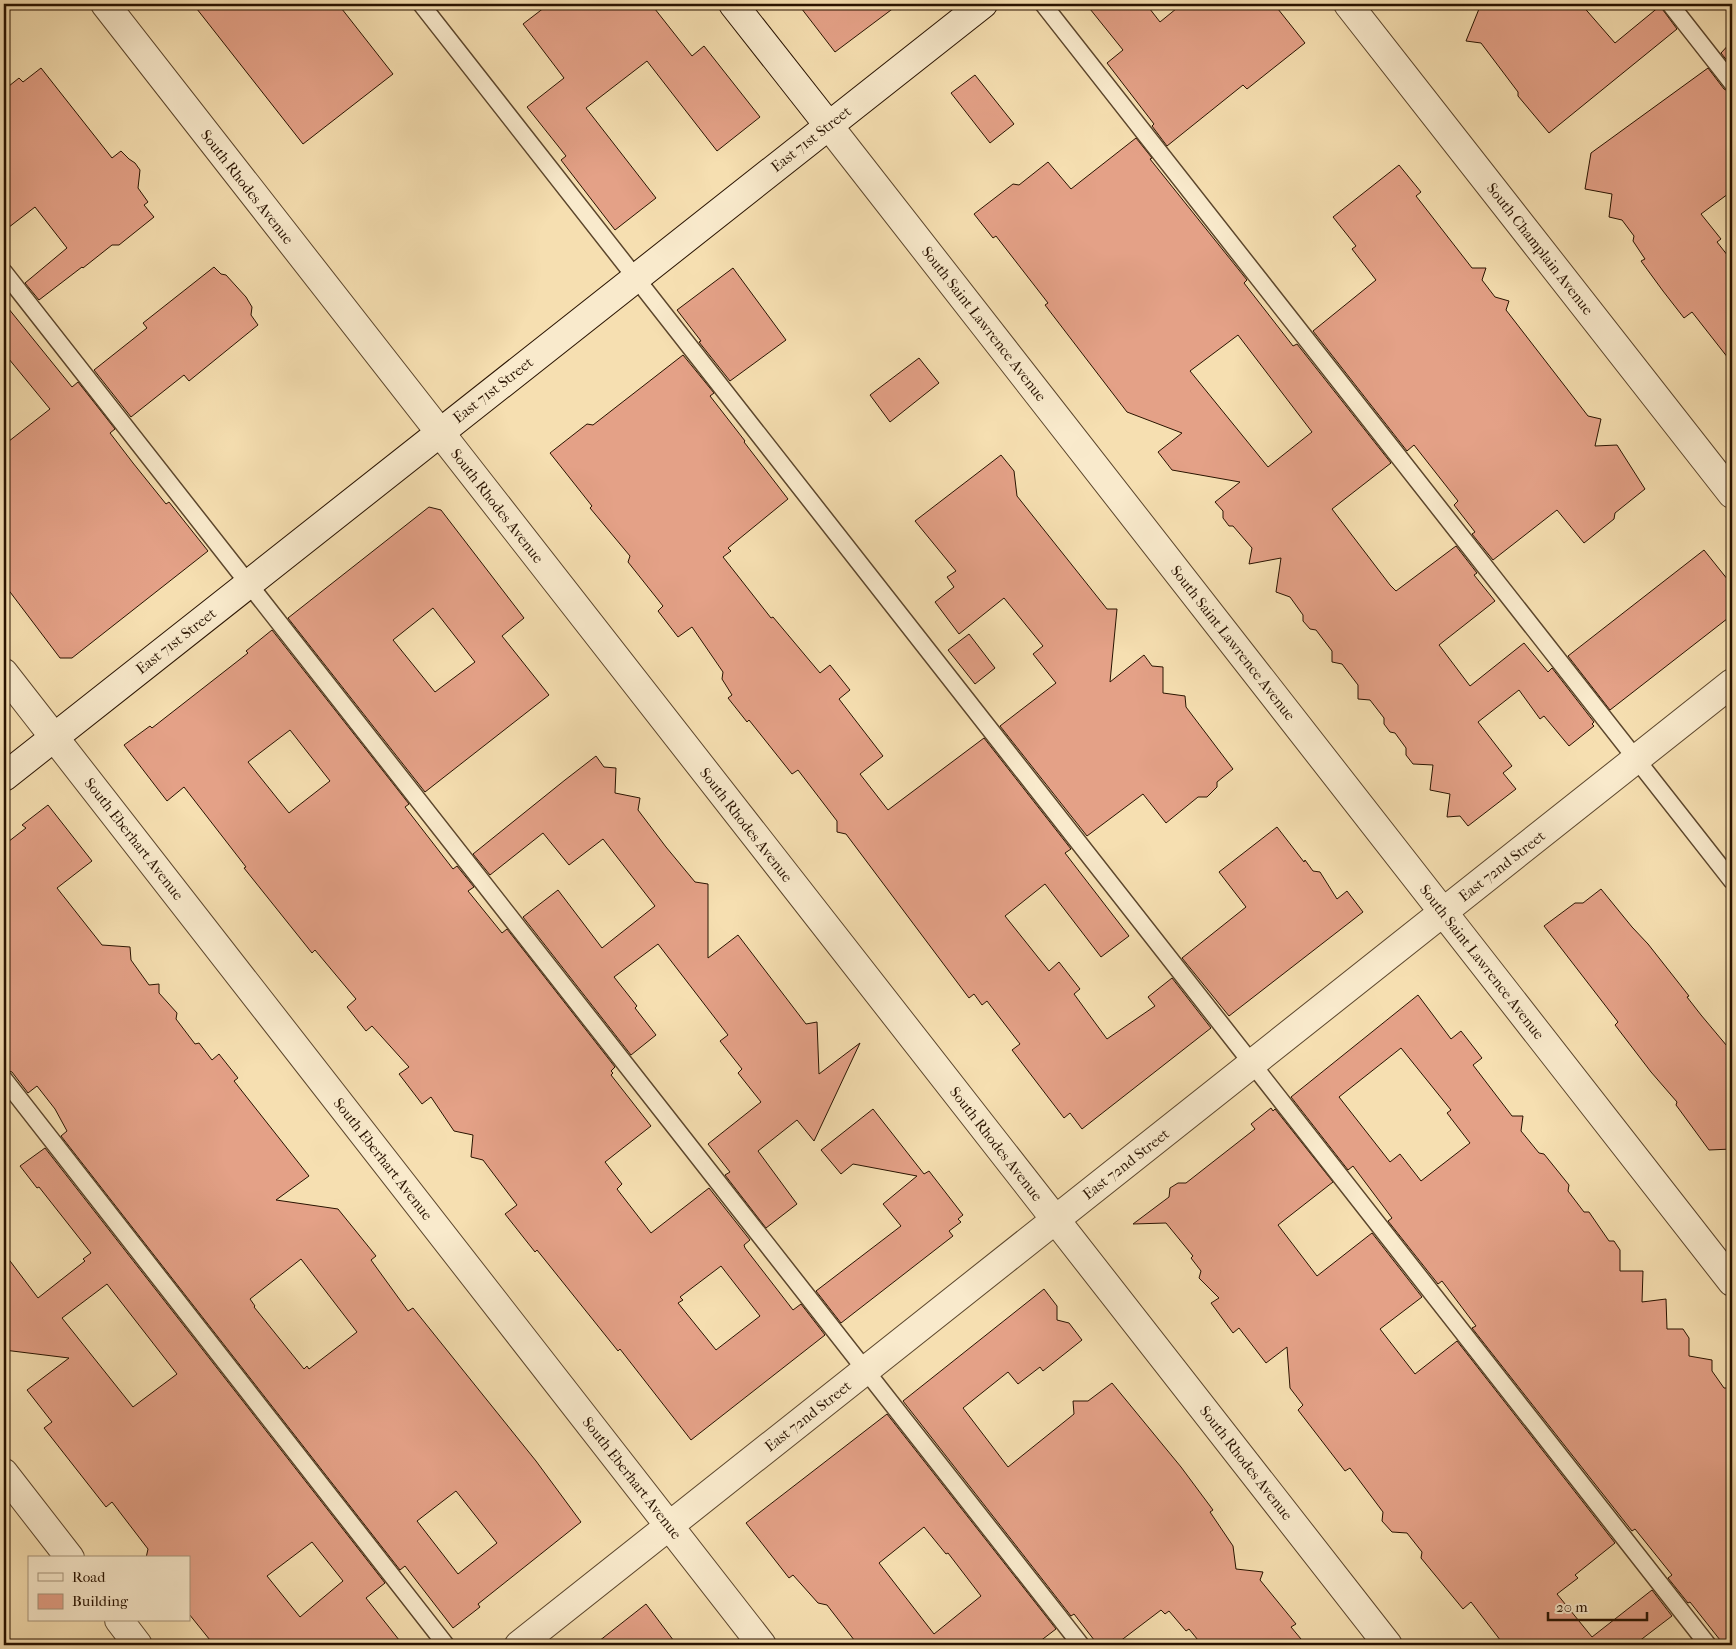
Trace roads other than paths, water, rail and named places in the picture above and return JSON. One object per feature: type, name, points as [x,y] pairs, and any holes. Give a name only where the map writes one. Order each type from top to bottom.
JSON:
[{"type":"street","name":"South Rhodes Avenue","points":[[105,4],[1388,1645]]},
{"type":"street","name":"South Saint Lawrence Avenue","points":[[733,4],[1732,1282]]},
{"type":"street","name":"East 71st Street","points":[[4,777],[983,4]]},
{"type":"street","name":"South Champlain Avenue","points":[[1348,4],[1732,494]]},
{"type":"street","name":"South Eberhart Avenue","points":[[4,673],[762,1645]]},
{"type":"street","name":"East 72nd Street","points":[[519,1645],[1732,683]]},
{"type":"street","points":[[4,1473],[68,1556]]},
{"type":"street","points":[[121,1622],[138,1645]]},
{"type":"lane","points":[[421,4],[1708,1645]]},
{"type":"lane","points":[[1042,4],[1732,881]]},
{"type":"lane","points":[[1670,4],[1732,83]]},
{"type":"lane","points":[[4,272],[1081,1645]]},
{"type":"lane","points":[[4,1079],[446,1645]]}]
